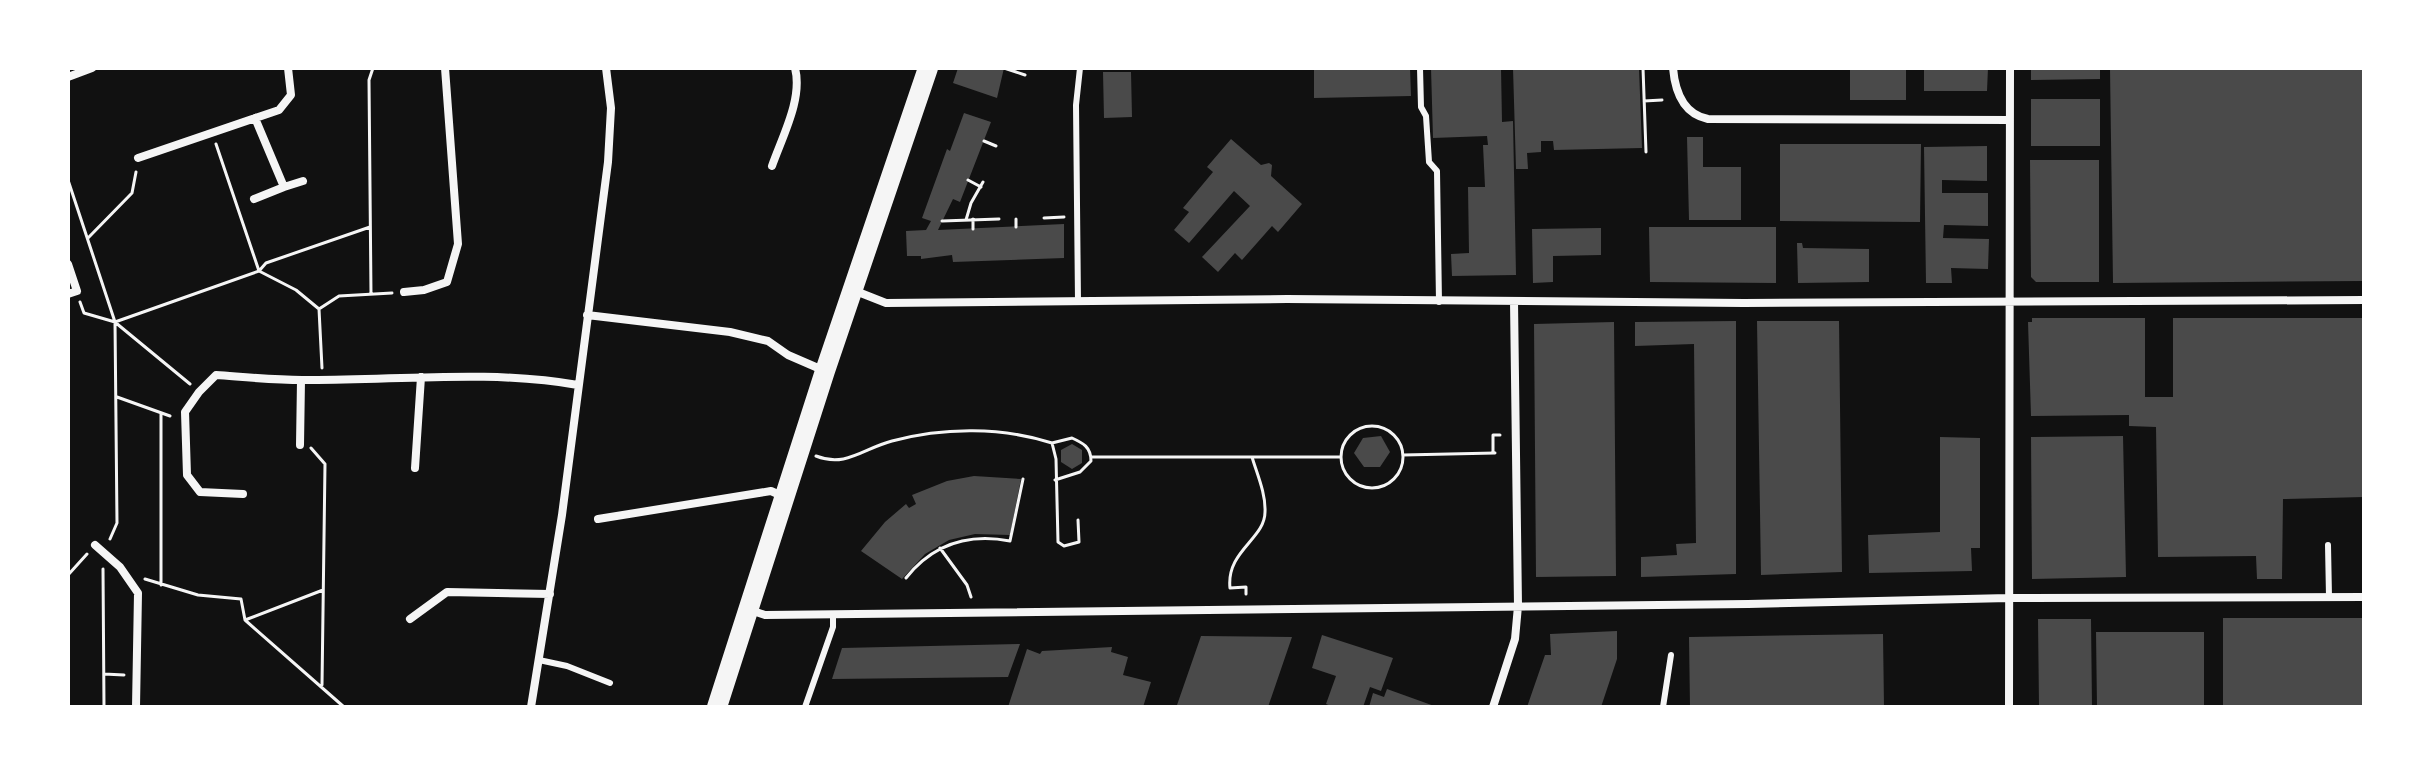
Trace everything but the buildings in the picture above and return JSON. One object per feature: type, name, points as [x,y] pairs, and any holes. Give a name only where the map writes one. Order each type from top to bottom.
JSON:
[{"type":"highway","points":[[717,707],[825,371],[928,68]]},
{"type":"street","points":[[68,77],[92,68]]},
{"type":"street","points":[[138,158],[279,110],[291,95],[288,68]]},
{"type":"street","points":[[404,292],[424,290],[447,282],[458,244],[445,68]]},
{"type":"street","points":[[531,707],[550,594],[608,162],[611,108],[606,68]]},
{"type":"street","points":[[772,166],[792,110],[797,77],[795,68]]},
{"type":"street","points":[[1673,68],[1679,94],[1689,110],[1696,117],[1708,119],[2010,120]]},
{"type":"street","points":[[2009,707],[2010,68]]},
{"type":"street","points":[[255,118],[284,187]]},
{"type":"street","points":[[254,199],[303,181]]},
{"type":"street","points":[[68,264],[72,292]]},
{"type":"street","points":[[853,290],[886,303],[1287,299],[1744,303],[2364,300]]},
{"type":"street","points":[[1493,707],[1515,639],[1518,606],[1514,301]]},
{"type":"street","points":[[587,315],[730,332],[768,341],[788,355],[825,371]]},
{"type":"street","points":[[243,494],[200,492],[187,475],[185,412],[216,375],[301,380],[421,377],[549,380],[578,385]]},
{"type":"street","points":[[415,468],[421,377]]},
{"type":"street","points":[[300,445],[301,380]]},
{"type":"street","points":[[598,519],[771,491],[785,497]]},
{"type":"street","points":[[95,545],[120,567],[138,593],[136,707]]},
{"type":"street","points":[[410,619],[447,592],[550,594]]},
{"type":"street","points":[[750,610],[765,615],[2009,598],[2364,597]]},
{"type":"lane","points":[[1078,301],[1076,105],[1080,68]]},
{"type":"lane","points":[[1420,68],[1421,107],[1426,116],[1429,162],[1437,171],[1439,302]]},
{"type":"lane","points":[[2328,545],[2329,597]]},
{"type":"lane","points":[[805,707],[833,627],[833,614]]},
{"type":"lane","points":[[1663,707],[1671,655]]},
{"type":"lane","points":[[539,660],[567,666],[610,683]]},
{"type":"path","points":[[371,294],[369,80],[373,68]]},
{"type":"path","points":[[1004,68],[1025,75]]},
{"type":"path","points":[[1643,68],[1646,152]]},
{"type":"path","points":[[1644,101],[1662,100]]},
{"type":"path","points":[[212,132],[259,271],[296,290],[319,309],[322,380]]},
{"type":"path","points":[[984,141],[996,146]]},
{"type":"path","points":[[88,238],[132,193],[138,158]]},
{"type":"path","points":[[68,180],[115,322],[117,523],[103,552],[104,707]]},
{"type":"path","points":[[968,180],[981,187]]},
{"type":"path","points":[[966,220],[983,182]]},
{"type":"path","points":[[1044,218],[1064,217],[1061,224]]},
{"type":"path","points":[[973,219],[973,229]]},
{"type":"path","points":[[942,221],[999,219]]},
{"type":"path","points":[[1016,219],[1016,227]]},
{"type":"path","points":[[115,322],[259,271],[266,263],[370,227]]},
{"type":"path","points":[[72,292],[84,313],[115,322],[199,392]]},
{"type":"path","points":[[319,309],[339,296],[404,292]]},
{"type":"path","points":[[117,397],[185,422]]},
{"type":"path","points":[[161,413],[161,585]]},
{"type":"path","points":[[1376,426],[1395,436],[1403,455],[1397,474],[1382,486],[1373,488],[1354,482],[1347,475],[1341,457],[1348,437],[1356,430],[1376,426]]},
{"type":"path","points":[[813,455],[830,462],[840,461],[893,441],[969,431],[1025,435],[1052,443],[1072,438],[1085,444],[1091,461],[1080,472],[1055,480]]},
{"type":"path","points":[[1403,455],[1494,453],[1493,435],[1500,435]]},
{"type":"path","points":[[1052,443],[1056,459],[1058,542],[1064,546],[1079,542],[1078,520]]},
{"type":"path","points":[[300,445],[313,448],[325,464],[322,685]]},
{"type":"path","points":[[1091,457],[1341,457]]},
{"type":"path","points":[[1246,596],[1246,587],[1230,588],[1229,576],[1245,544],[1259,532],[1266,513],[1252,457]]},
{"type":"path","points":[[906,578],[926,556],[940,548],[975,538],[1010,541],[1023,479]]},
{"type":"path","points":[[68,575],[95,545]]},
{"type":"path","points":[[940,548],[967,585],[971,597]]},
{"type":"path","points":[[130,581],[142,578],[198,595],[241,599],[245,620],[344,707]]},
{"type":"path","points":[[245,620],[323,590]]},
{"type":"path","points":[[104,674],[136,676]]}]
